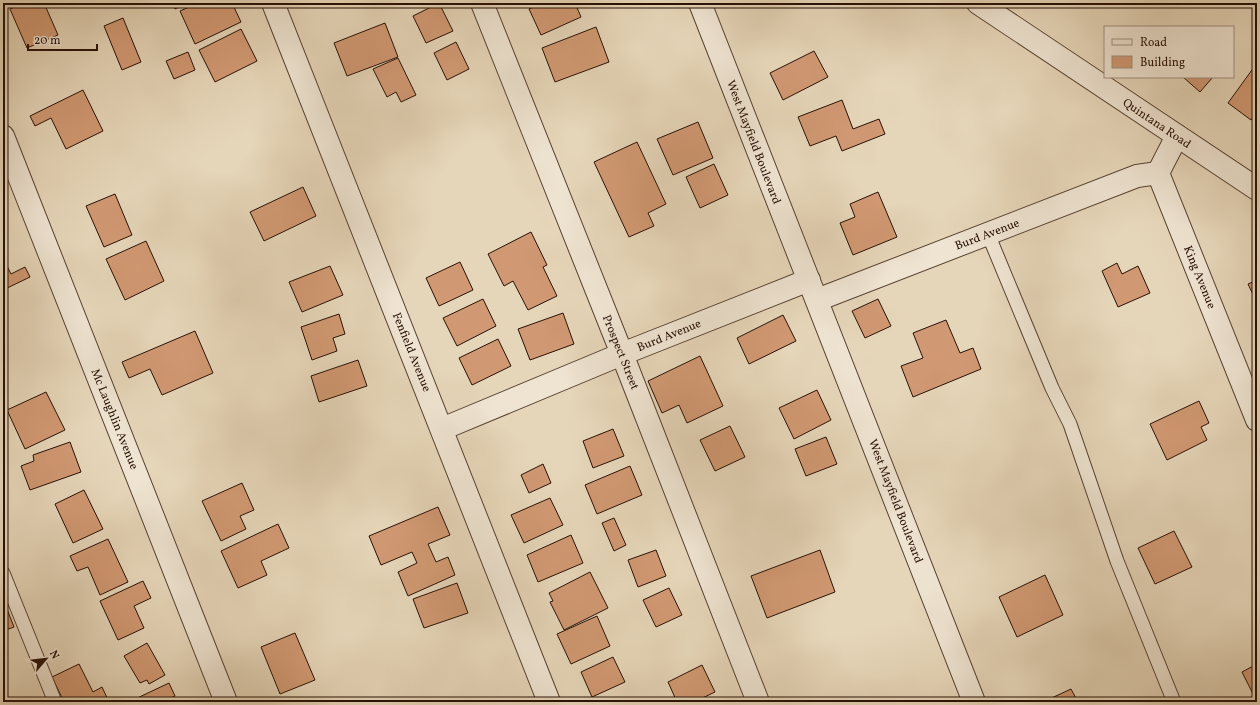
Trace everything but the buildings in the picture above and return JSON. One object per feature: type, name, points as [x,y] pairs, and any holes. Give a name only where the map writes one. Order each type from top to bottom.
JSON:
[{"type":"street","name":"Fenfield Avenue","points":[[273,3],[549,702]]},
{"type":"street","name":"Prospect Street","points":[[482,3],[622,354],[758,702]]},
{"type":"street","name":"West Mayfield Boulevard","points":[[700,3],[974,702]]},
{"type":"street","name":"Quintana Road","points":[[978,3],[1257,189]]},
{"type":"street","name":"Mc Laughlin Avenue","points":[[3,136],[226,702]]},
{"type":"street","points":[[1158,173],[1176,136]]},
{"type":"street","name":"Burd Avenue","points":[[817,300],[1138,176],[1158,173]]},
{"type":"street","name":"King Avenue","points":[[1158,173],[1257,420]]},
{"type":"street","name":"Burd Avenue","points":[[442,429],[622,354],[808,280]]},
{"type":"lane","points":[[988,234],[1052,388],[1070,424],[1117,561],[1174,702]]},
{"type":"lane","points":[[3,573],[55,702]]}]
